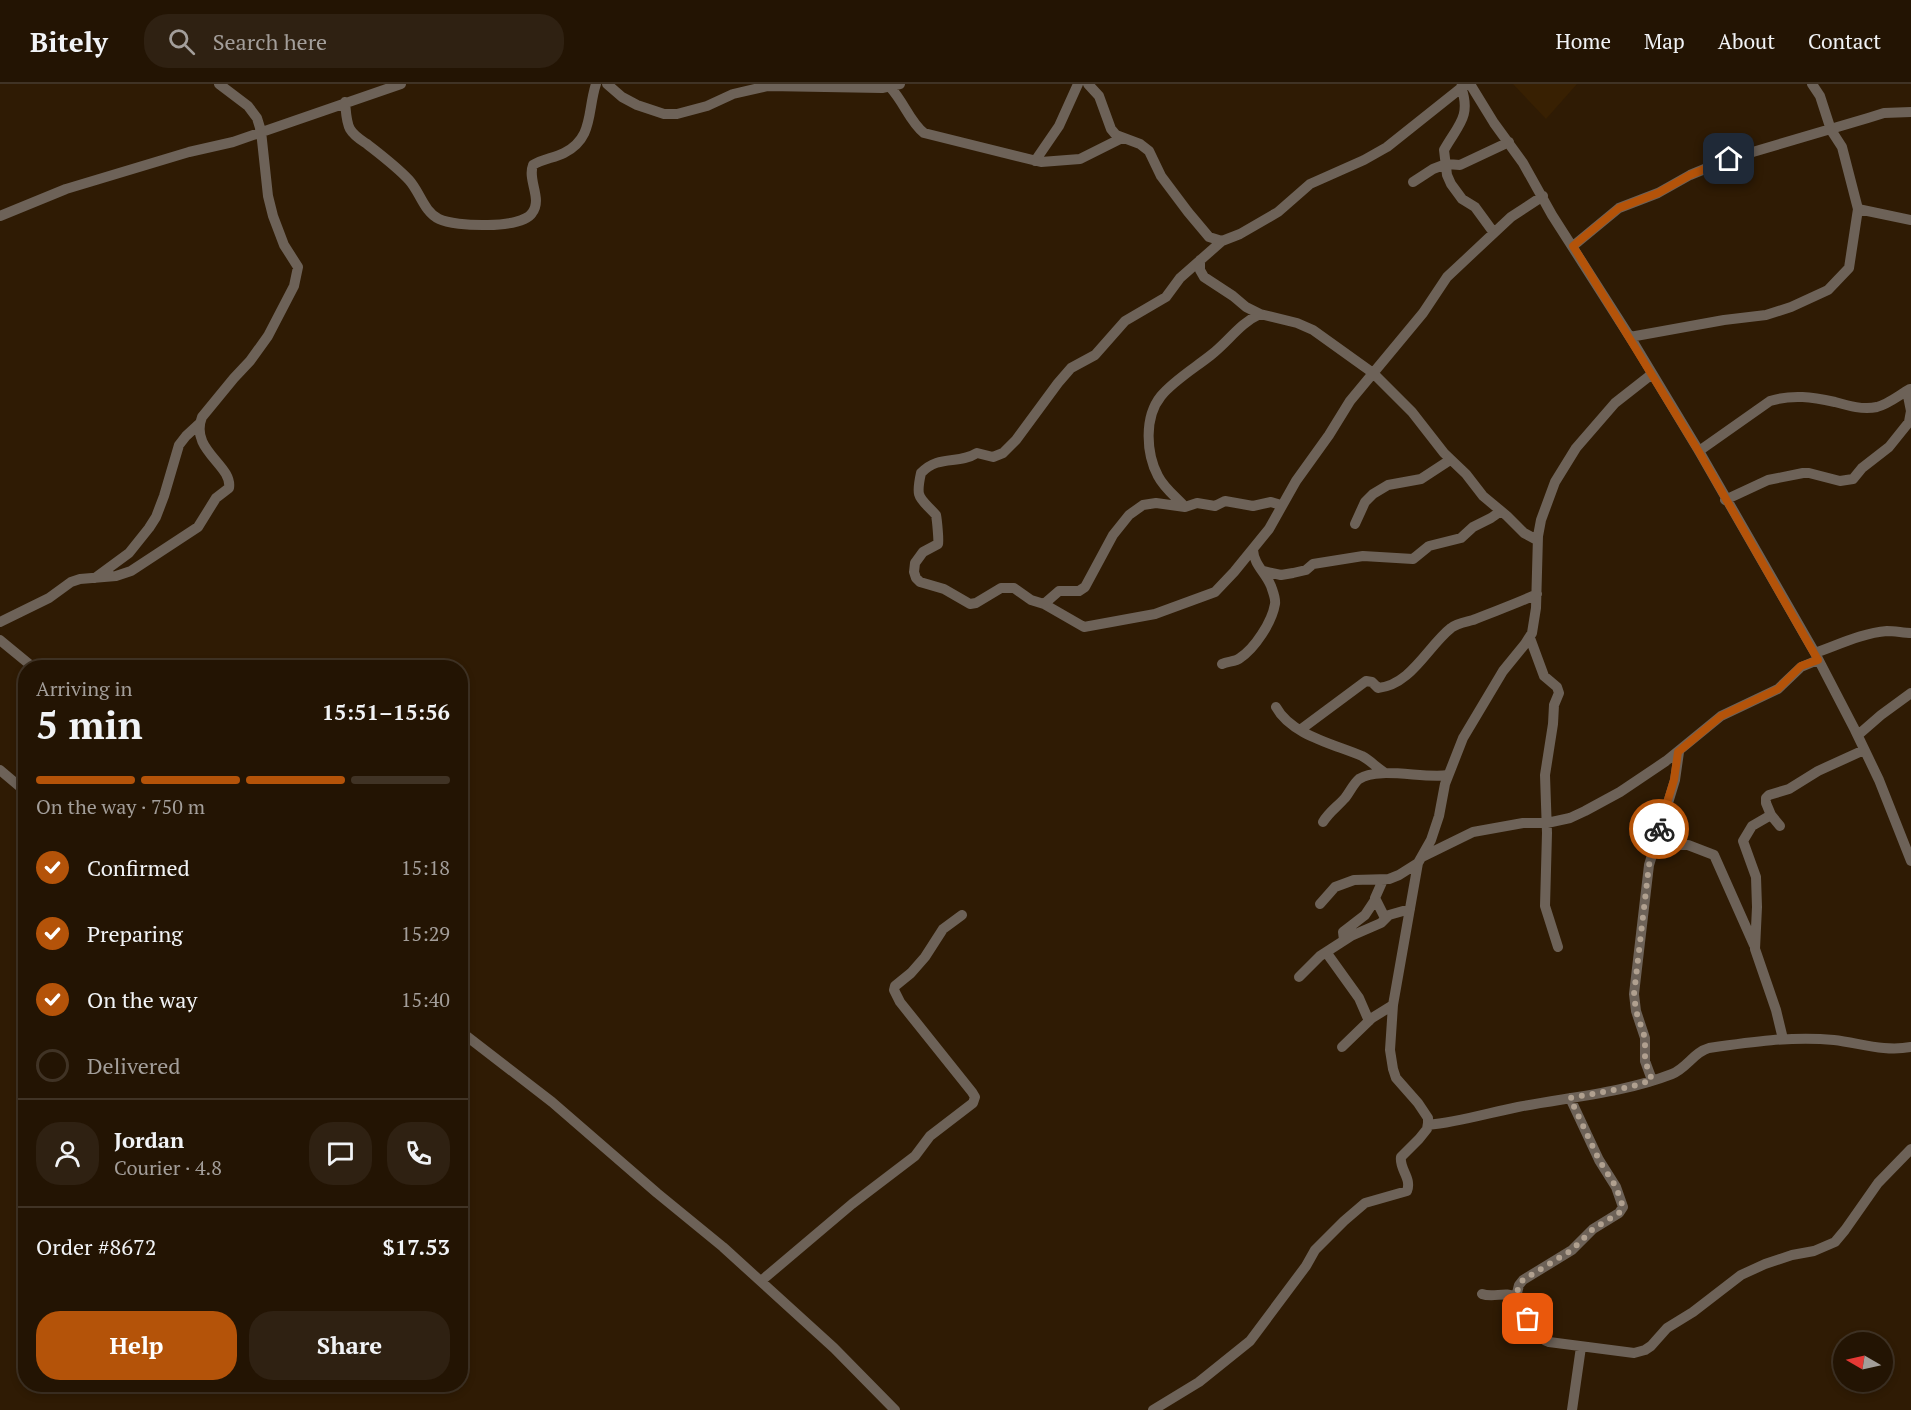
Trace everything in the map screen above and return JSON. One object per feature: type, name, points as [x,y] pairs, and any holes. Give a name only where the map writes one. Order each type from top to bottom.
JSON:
[{"type":"street","points":[[95,578],[129,553],[149,528],[164,496],[179,445],[199,424],[222,392],[257,352],[297,277],[298,267],[284,245],[270,206],[264,174],[261,131],[257,118],[248,106],[219,84]]},
{"type":"street","points":[[0,216],[66,189],[189,152],[233,142],[401,84]]},
{"type":"street","points":[[345,102],[350,129],[410,181],[432,214],[450,222],[484,225],[517,221],[529,217],[534,212],[536,203],[531,171],[533,165],[565,153],[582,139],[586,133],[596,84]]},
{"type":"street","points":[[608,84],[622,97],[664,114],[677,114],[707,106],[733,94],[768,86],[895,86],[917,127],[924,133],[1035,161],[1059,162],[1080,159],[1122,138]]},
{"type":"street","points":[[1035,161],[1059,126],[1078,84]]},
{"type":"street","points":[[1088,84],[1099,96],[1111,129],[1122,138],[1140,144],[1149,151],[1161,176],[1188,212],[1209,237],[1222,241]]},
{"type":"street","points":[[1630,337],[1766,315],[1791,307],[1827,290],[1849,268],[1858,209],[1842,147],[1830,130],[1820,96],[1812,84]]},
{"type":"street","points":[[1466,85],[1523,163],[1552,215],[1630,337],[1699,452],[1858,735],[1879,780],[1911,861]]},
{"type":"street","points":[[1466,85],[1466,106],[1456,133],[1444,150],[1446,164],[1451,184],[1462,199],[1475,207],[1494,233]]},
{"type":"street","points":[[1466,85],[1387,147],[1310,184],[1278,212],[1240,234],[1222,241],[1180,278],[1166,297],[1125,321],[1095,355],[1071,368],[1004,453],[993,457],[977,453],[972,457],[934,462],[921,473],[919,494],[922,503],[936,515],[936,531],[939,539],[938,544],[919,556],[915,563],[916,578],[920,582],[944,589],[970,604],[976,603],[1001,588],[1014,588],[1084,627],[1155,614],[1215,592],[1269,529],[1281,505],[1350,401],[1423,313],[1447,278],[1511,217],[1543,196]]},
{"type":"street","points":[[1573,246],[1619,208],[1658,193],[1690,175],[1729,159],[1884,113],[1911,112]]},
{"type":"street","points":[[1413,182],[1433,169],[1446,164],[1460,165],[1509,142]]},
{"type":"street","points":[[1858,209],[1911,220]]},
{"type":"street","points":[[1200,260],[1201,272],[1207,280],[1246,307],[1260,314],[1297,323],[1313,330],[1373,373],[1412,412],[1450,460],[1466,474],[1483,496],[1524,533],[1537,540]]},
{"type":"street","points":[[1185,507],[1157,475],[1149,450],[1148,440],[1156,403],[1170,388],[1218,350],[1251,318],[1260,314]]},
{"type":"street","points":[[1153,1410],[1199,1382],[1250,1341],[1306,1266],[1315,1250],[1344,1221],[1365,1203],[1407,1191],[1408,1180],[1401,1166],[1401,1156],[1419,1139],[1428,1125],[1428,1118],[1396,1078],[1390,1050],[1393,1005],[1420,860],[1440,816],[1448,775],[1463,738],[1503,671],[1530,638],[1537,594],[1537,540],[1546,504],[1555,482],[1573,453],[1615,403],[1652,374]]},
{"type":"street","points":[[1699,452],[1770,401],[1781,398],[1809,397],[1868,408],[1878,407],[1909,390],[1911,411],[1909,422],[1889,447],[1852,479],[1839,481],[1803,473],[1768,480],[1725,500]]},
{"type":"street","points":[[0,622],[49,598],[71,582],[125,574],[198,527],[216,498],[229,488],[230,482],[210,455],[199,424]]},
{"type":"street","points":[[1354,524],[1365,502],[1373,494],[1388,485],[1421,479],[1450,460]]},
{"type":"street","points":[[1044,604],[1059,591],[1079,591],[1085,587],[1113,535],[1129,515],[1143,505],[1156,503],[1185,507],[1197,503],[1215,506],[1225,501],[1253,506],[1271,502],[1281,505]]},
{"type":"street","points":[[1263,571],[1281,575],[1306,570],[1313,564],[1363,556],[1413,559],[1429,546],[1461,538],[1473,527],[1501,511]]},
{"type":"street","points":[[1222,664],[1240,658],[1256,641],[1268,624],[1276,601],[1263,571],[1255,563],[1252,550]]},
{"type":"street","points":[[1300,730],[1366,681],[1381,688],[1390,685],[1411,671],[1455,626],[1537,594]]},
{"type":"street","points":[[1320,904],[1335,887],[1354,880],[1383,880],[1399,875],[1420,860],[1473,832],[1523,823],[1547,823],[1585,812],[1639,780],[1678,752],[1721,716],[1778,689],[1801,666],[1816,657],[1855,638],[1889,631],[1911,633]]},
{"type":"street","points":[[1530,638],[1545,676],[1557,687],[1559,693],[1554,705],[1546,764],[1545,906],[1558,947]]},
{"type":"street","points":[[0,640],[24,660]]},
{"type":"street","points":[[1858,735],[1911,693]]},
{"type":"street","points":[[1276,706],[1286,721],[1300,730],[1361,756],[1385,773]]},
{"type":"street","points":[[1780,826],[1766,804],[1769,795],[1789,789],[1818,771],[1864,750]]},
{"type":"street","points":[[1652,1080],[1645,1061],[1645,1038],[1636,1011],[1634,994],[1648,874],[1654,845],[1672,787],[1678,752]]},
{"type":"street","points":[[0,770],[18,785]]},
{"type":"street","points":[[1323,822],[1328,813],[1343,801],[1360,779],[1385,773],[1428,777],[1448,775]]},
{"type":"street","points":[[1754,945],[1757,907],[1756,877],[1743,841],[1752,826],[1771,815]]},
{"type":"street","points":[[1654,845],[1688,845],[1714,855],[1754,945],[1776,1010],[1783,1039]]},
{"type":"street","points":[[1344,940],[1343,932],[1365,915],[1376,900],[1377,891],[1383,880]]},
{"type":"street","points":[[1376,900],[1385,918]]},
{"type":"street","points":[[1299,977],[1326,952],[1344,940],[1381,923],[1396,912],[1410,909]]},
{"type":"street","points":[[761,1281],[852,1204],[915,1155],[930,1136],[973,1103],[975,1097],[972,1092],[900,1002],[894,990],[895,986],[925,957],[943,929],[962,915]]},
{"type":"street","points":[[1326,952],[1359,998],[1369,1021]]},
{"type":"street","points":[[1342,1047],[1369,1021],[1393,1005]]},
{"type":"street","points":[[468,1037],[552,1102],[761,1281],[834,1348],[895,1410]]},
{"type":"street","points":[[1428,1125],[1630,1087],[1682,1068],[1699,1052],[1709,1048],[1783,1039],[1835,1040],[1887,1049],[1911,1047]]},
{"type":"street","points":[[1516,1297],[1523,1280],[1572,1250],[1593,1229],[1619,1213],[1623,1207],[1616,1187],[1599,1160],[1570,1098]]},
{"type":"street","points":[[1482,1294],[1494,1297],[1508,1294],[1516,1297],[1538,1336],[1549,1342],[1634,1353],[1645,1350],[1667,1328],[1693,1312],[1741,1275],[1766,1264],[1792,1255],[1814,1251],[1832,1243],[1845,1230],[1878,1183],[1911,1149]]},
{"type":"street","points":[[1572,1410],[1581,1347]]},
{"type":"shaded area","points":[[1513,84],[1577,84],[1546,119]]},
{"type":"way so far","points":[[1528,1319],[1516,1297],[1523,1280],[1572,1250],[1593,1229],[1611,1219],[1623,1207],[1616,1187],[1599,1160],[1570,1098],[1630,1087],[1652,1080],[1646,1068],[1644,1056],[1646,1042],[1636,1011],[1634,994],[1649,865],[1659,829]]},
{"type":"route","points":[[1659,829],[1674,780],[1678,752],[1721,716],[1778,689],[1801,666],[1818,660],[1699,452],[1573,246],[1619,208],[1658,193],[1690,175],[1729,159]]}]
